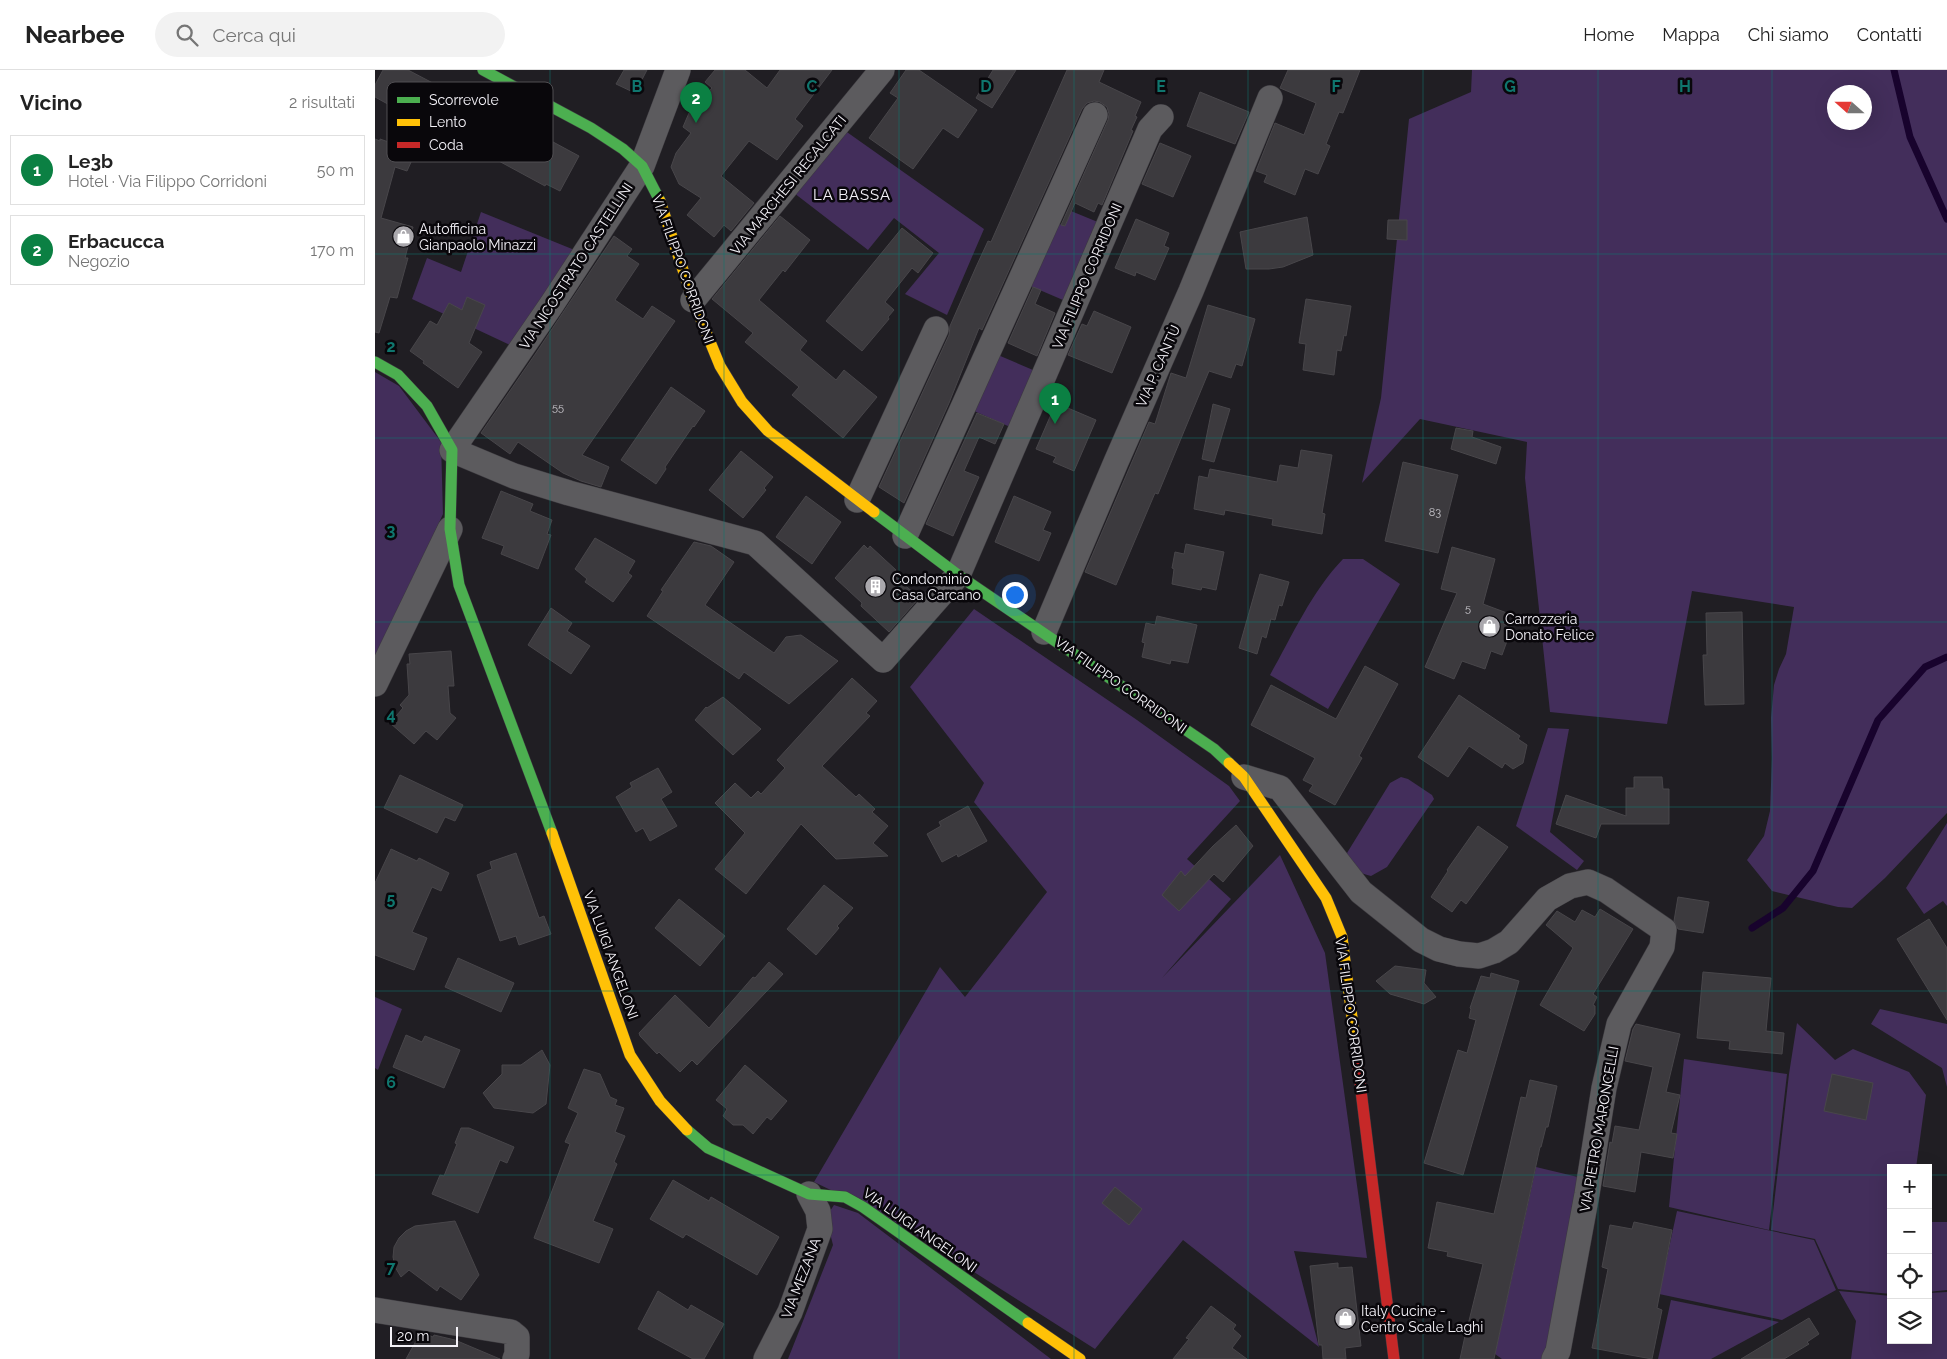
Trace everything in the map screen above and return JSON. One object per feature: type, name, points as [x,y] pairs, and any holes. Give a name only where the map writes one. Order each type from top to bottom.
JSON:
[{"type":"street","name":"VIA FILIPPO CORRIDONI","points":[[483,70],[505,82]]},
{"type":"street","name":"VIA NICOSTRATO CASTELLINI","points":[[452,450],[552,304],[642,166],[678,70]]},
{"type":"street","name":"VIA MARCHESI RECALCATI","points":[[693,300],[882,70]]},
{"type":"street","name":"VIA P. CANTÙ","points":[[1044,632],[1115,462],[1191,291],[1270,98]]},
{"type":"street","name":"VIA FILIPPO CORRIDONI","points":[[553,108],[591,128],[623,149],[642,166],[661,204],[693,300],[720,366],[742,402],[768,431],[958,575],[1214,749],[1244,777],[1326,898],[1342,937],[1394,1359]]},
{"type":"street","points":[[905,536],[1095,115]]},
{"type":"street","name":"VIA FILIPPO CORRIDONI","points":[[958,575],[1150,129],[1161,117]]},
{"type":"street","points":[[857,500],[935,329]]},
{"type":"street","points":[[375,362],[398,374],[427,406],[452,450],[515,476],[569,493],[755,543],[883,660],[958,575]]},
{"type":"street","name":"VIA LUIGI ANGELONI","points":[[452,450],[450,529],[459,585],[523,753],[630,1055],[660,1101],[682,1126],[708,1148],[809,1194],[845,1197],[863,1207],[960,1277],[1080,1359]]},
{"type":"street","points":[[375,684],[450,529]]},
{"type":"street","name":"VIA PIETRO MARONCELLI","points":[[1244,777],[1280,788],[1361,892],[1421,940],[1439,948],[1459,954],[1479,956],[1494,951],[1509,942],[1547,899],[1569,886],[1588,882],[1606,890],[1663,930],[1662,947],[1619,1024],[1603,1088],[1587,1194],[1558,1351],[1553,1359]]},
{"type":"street","name":"VIA MEZANA","points":[[766,1359],[790,1312],[820,1229],[818,1211],[809,1194]]},
{"type":"street","points":[[375,1310],[511,1332],[517,1337],[517,1354],[515,1359]]},
{"type":"shaded area","points":[[1472,70],[1947,70],[1947,813],[1885,878],[1852,908],[1838,907],[1772,891],[1747,860],[1764,836],[1770,811],[1771,718],[1774,685],[1786,654],[1794,607],[1692,591],[1667,724],[1550,712],[1525,478],[1527,442],[1420,419],[1362,483],[1381,398],[1409,119],[1471,92]]},
{"type":"shaded area","points":[[844,130],[984,229],[947,315],[905,294],[939,253],[894,218],[868,250],[794,193]]},
{"type":"shaded area","points":[[1071,211],[1105,225],[1070,303],[1028,285],[1056,223],[1065,226]]},
{"type":"shaded area","points":[[481,212],[577,251],[510,345],[412,299],[427,258],[461,272]]},
{"type":"shaded area","points":[[998,355],[1040,373],[1017,430],[974,411]]},
{"type":"shaded area","points":[[375,372],[399,386],[441,442],[443,514],[375,662]]},
{"type":"shaded area","points":[[1343,559],[1363,559],[1400,584],[1328,709],[1270,675],[1312,599]]},
{"type":"shaded area","points":[[974,609],[1137,720],[1229,786],[1240,801],[1187,859],[1231,899],[1162,978],[1280,855],[1325,953],[1367,1258],[1294,1251],[1319,1347],[1183,1240],[1095,1349],[889,1218],[814,1182],[940,967],[965,997],[1047,892],[974,802],[984,783],[910,687]]},
{"type":"shaded area","points":[[1548,728],[1569,729],[1550,832],[1584,861],[1577,870],[1516,826]]},
{"type":"shaded area","points":[[1401,777],[1408,779],[1432,795],[1434,799],[1387,867],[1371,876],[1361,873],[1352,866],[1347,853],[1390,783]]},
{"type":"shaded area","points":[[1947,823],[1947,906],[1943,901],[1924,914],[1906,888]]},
{"type":"shaded area","points":[[375,997],[402,1009],[378,1070],[375,1068]]},
{"type":"shaded area","points":[[1880,1009],[1947,1024],[1947,1087],[1942,1068],[1871,1024]]},
{"type":"shaded area","points":[[1797,1023],[1835,1060],[1853,1049],[1909,1072],[1926,1095],[1917,1164],[1887,1164],[1887,1294],[1838,1289],[1815,1239],[1771,1230],[1789,1074]]},
{"type":"shaded area","points":[[1684,1059],[1787,1074],[1769,1230],[1669,1207]]},
{"type":"shaded area","points":[[1536,1167],[1582,1178],[1548,1359],[1502,1359],[1495,1354]]},
{"type":"shaded area","points":[[834,1205],[858,1213],[1051,1359],[788,1359],[833,1245],[826,1217]]},
{"type":"shaded area","points":[[1677,1211],[1814,1240],[1836,1290],[1782,1320],[1659,1294]]},
{"type":"shaded area","points":[[1932,1222],[1947,1222],[1947,1290],[1932,1292]]},
{"type":"shaded area","points":[[1839,1291],[1887,1296],[1887,1344],[1932,1344],[1932,1293],[1947,1292],[1947,1359],[1851,1359],[1856,1321]]},
{"type":"shaded area","points":[[1671,1300],[1779,1322],[1711,1359],[1658,1359]]},
{"type":"building","points":[[383,70],[408,70],[431,82],[387,82],[387,104],[375,97],[375,85]]},
{"type":"building","points":[[624,70],[647,70],[635,93],[616,84]]},
{"type":"building","points":[[715,70],[745,70],[767,88],[780,70],[832,70],[795,119],[803,126],[777,160],[749,141],[721,176],[754,203],[731,231],[724,225],[714,237],[687,215],[701,198],[679,184],[671,167],[676,153],[691,133],[683,127],[689,113],[712,88],[705,82]]},
{"type":"building","points":[[906,70],[919,70],[977,110],[958,138],[943,128],[913,169],[869,138],[898,98],[890,93]]},
{"type":"building","points":[[993,70],[1016,70],[992,108],[976,98]]},
{"type":"building","points":[[1067,70],[1104,70],[1099,82],[1141,102],[1131,130],[1133,131],[1102,205],[1098,203],[1094,212],[1075,203],[1065,226],[1061,225],[1108,120],[1107,107],[1100,102],[1087,103],[1082,109],[982,330],[979,328],[949,403],[904,503],[879,487],[949,335],[950,326],[976,267],[988,241],[991,242]]},
{"type":"building","points":[[1288,70],[1360,70],[1343,113],[1339,112],[1326,144],[1330,146],[1318,174],[1305,169],[1295,195],[1264,182],[1267,175],[1256,171],[1275,123],[1304,135],[1316,103],[1280,88]]},
{"type":"building","points":[[1200,92],[1249,112],[1235,144],[1187,126]]},
{"type":"building","points":[[375,139],[380,141],[380,139],[387,142],[387,162],[411,162],[407,171],[395,167],[381,218],[413,227],[405,258],[408,258],[397,298],[390,297],[379,333],[375,332]]},
{"type":"building","points":[[553,142],[579,156],[560,191],[546,184],[545,186],[501,162],[553,162]]},
{"type":"building","points":[[1160,143],[1191,156],[1173,197],[1142,184]]},
{"type":"building","points":[[780,216],[810,240],[785,272],[783,270],[759,300],[807,341],[800,350],[836,380],[844,370],[877,397],[843,438],[792,395],[799,387],[745,342],[753,333],[712,299]]},
{"type":"building","points":[[1307,217],[1313,255],[1283,267],[1246,269],[1240,232]]},
{"type":"building","points":[[1136,219],[1169,233],[1164,246],[1169,248],[1155,280],[1136,272],[1135,276],[1115,268]]},
{"type":"building","points":[[1388,220],[1407,220],[1407,240],[1387,239]]},
{"type":"building","points":[[902,228],[933,253],[918,273],[912,268],[885,302],[894,310],[888,317],[889,319],[862,351],[826,321]]},
{"type":"building","points":[[614,236],[632,249],[627,256],[639,264],[615,300],[643,319],[652,306],[675,321],[582,455],[609,467],[601,487],[563,473],[518,442],[510,454],[481,433]]},
{"type":"building","points":[[1033,287],[1041,290],[1035,304],[1055,313],[1037,356],[1008,343]]},
{"type":"building","points":[[467,297],[485,305],[469,343],[482,352],[458,388],[423,363],[424,361],[410,351],[430,321],[437,325],[449,303],[462,310]]},
{"type":"building","points":[[1306,299],[1351,306],[1346,336],[1344,335],[1341,351],[1337,350],[1334,375],[1303,370],[1306,344],[1299,343]]},
{"type":"building","points":[[1208,305],[1255,319],[1242,366],[1236,364],[1231,378],[1209,371],[1158,494],[1155,493],[1116,585],[1085,572],[1149,422],[1155,424],[1171,373],[1186,378]]},
{"type":"building","points":[[1094,311],[1131,327],[1112,373],[1068,355],[1082,324],[1087,326]]},
{"type":"building","points":[[671,387],[705,411],[665,467],[666,469],[656,484],[621,460]]},
{"type":"building","points":[[1056,403],[1096,420],[1074,471],[1053,462],[1056,457],[1036,449]]},
{"type":"building","points":[[1213,404],[1230,409],[1214,462],[1202,459]]},
{"type":"building","points":[[977,413],[1004,424],[995,444],[979,437],[964,471],[979,477],[953,536],[926,524]]},
{"type":"building","points":[[1456,428],[1473,431],[1472,437],[1501,447],[1496,464],[1451,449]]},
{"type":"building","points":[[1301,450],[1332,455],[1322,513],[1325,514],[1322,534],[1272,525],[1273,519],[1225,510],[1224,515],[1194,509],[1199,476],[1208,478],[1210,469],[1277,482],[1280,465],[1298,468]]},
{"type":"building","points":[[741,451],[773,477],[764,488],[766,490],[743,518],[709,490]]},
{"type":"building","points":[[1403,462],[1458,475],[1438,553],[1385,541]]},
{"type":"building","points":[[501,491],[533,504],[530,511],[552,520],[547,534],[551,535],[538,569],[501,554],[504,546],[482,538]]},
{"type":"building","points":[[806,496],[841,522],[812,564],[776,537]]},
{"type":"building","points":[[1014,496],[1051,512],[1043,530],[1051,533],[1039,561],[995,542]]},
{"type":"building","points":[[595,538],[635,561],[628,573],[632,576],[613,602],[585,582],[587,579],[575,569]]},
{"type":"building","points":[[694,542],[711,546],[734,562],[705,605],[774,653],[786,637],[801,635],[838,661],[789,704],[744,672],[739,679],[647,616],[663,591],[661,590]]},
{"type":"building","points":[[1186,544],[1224,552],[1216,590],[1202,587],[1201,590],[1172,584],[1175,552],[1184,554]]},
{"type":"building","name":"Condominio Casa Carcano","points":[[864,545],[868,549],[870,546],[896,570],[893,574],[919,598],[889,632],[835,578]]},
{"type":"building","points":[[1452,547],[1495,559],[1483,604],[1507,613],[1503,624],[1512,627],[1502,655],[1491,651],[1485,669],[1462,661],[1454,679],[1425,667],[1457,593],[1441,589]]},
{"type":"building","points":[[1260,574],[1289,582],[1282,606],[1279,605],[1275,620],[1271,619],[1266,638],[1262,636],[1257,654],[1239,648]]},
{"type":"building","points":[[551,608],[572,623],[567,631],[590,646],[571,674],[528,645]]},
{"type":"building","points":[[1742,612],[1744,704],[1705,705],[1703,655],[1707,655],[1706,613]]},
{"type":"building","points":[[1157,616],[1197,625],[1188,663],[1171,660],[1170,664],[1142,657],[1145,643],[1142,642],[1146,623],[1155,625]]},
{"type":"building","points":[[451,651],[454,686],[448,686],[450,713],[456,718],[437,740],[426,731],[414,744],[390,723],[403,708],[400,705],[409,695],[407,664],[410,664],[409,654]]},
{"type":"building","points":[[1365,666],[1398,684],[1359,756],[1362,758],[1335,805],[1309,791],[1313,785],[1303,780],[1315,758],[1251,725],[1271,685],[1336,719]]},
{"type":"building","points":[[852,678],[877,701],[866,713],[870,716],[822,766],[856,797],[859,794],[875,809],[872,812],[888,826],[873,843],[888,856],[836,859],[801,824],[746,894],[715,869],[745,833],[715,803],[735,783],[751,798],[758,791],[761,794],[785,768],[777,760]]},
{"type":"building","points":[[1459,695],[1520,736],[1518,739],[1527,745],[1523,763],[1513,769],[1505,763],[1502,768],[1469,746],[1448,777],[1418,757]]},
{"type":"building","points":[[723,697],[761,729],[733,755],[695,720],[706,707]]},
{"type":"building","points":[[658,768],[672,792],[661,799],[677,826],[650,841],[643,828],[636,832],[616,797],[632,787],[630,783]]},
{"type":"building","points":[[400,775],[463,805],[455,821],[445,817],[437,833],[384,808]]},
{"type":"building","points":[[1634,777],[1662,777],[1663,789],[1669,789],[1669,824],[1601,824],[1596,838],[1556,824],[1566,795],[1626,816],[1626,788],[1634,788]]},
{"type":"building","points":[[968,806],[987,841],[958,857],[957,854],[942,862],[927,834],[941,826],[939,822]]},
{"type":"building","points":[[1236,825],[1253,846],[1223,882],[1214,874],[1179,911],[1162,895],[1181,871],[1185,876]]},
{"type":"building","points":[[1478,826],[1508,847],[1466,904],[1461,900],[1452,912],[1431,897],[1447,870]]},
{"type":"building","points":[[391,849],[417,861],[419,858],[449,873],[441,891],[432,887],[412,932],[427,938],[414,970],[375,955],[375,883]]},
{"type":"building","points":[[516,853],[539,918],[544,916],[551,934],[519,945],[516,936],[500,941],[477,875],[492,869],[490,862]]},
{"type":"building","points":[[824,885],[853,908],[816,955],[787,929]]},
{"type":"building","points":[[1678,897],[1709,902],[1703,933],[1678,929],[1674,921]]},
{"type":"building","points":[[679,899],[725,936],[700,966],[655,928]]},
{"type":"building","points":[[1600,909],[1633,929],[1593,994],[1597,997],[1593,1005],[1595,1006],[1595,1014],[1584,1031],[1540,1005],[1573,948],[1546,925],[1557,911],[1575,922],[1582,910],[1595,917]]},
{"type":"building","points":[[1929,919],[1947,948],[1947,1020],[1897,939]]},
{"type":"building","points":[[458,958],[514,983],[501,1012],[445,987]]},
{"type":"building","points":[[769,962],[783,974],[697,1065],[692,1060],[680,1072],[659,1052],[657,1054],[640,1036],[639,1033],[675,995],[709,1028],[753,977],[755,978]]},
{"type":"building","points":[[1395,966],[1426,970],[1424,983],[1436,997],[1424,1004],[1390,994],[1376,981]]},
{"type":"building","points":[[1703,972],[1771,978],[1766,1031],[1784,1033],[1782,1054],[1729,1049],[1730,1041],[1697,1038]]},
{"type":"building","points":[[1491,973],[1519,981],[1463,1175],[1424,1163],[1458,1050],[1467,1053],[1476,1020],[1469,1018],[1470,1008],[1481,976],[1490,978]]},
{"type":"building","points":[[1636,1024],[1680,1034],[1666,1092],[1680,1095],[1671,1133],[1677,1134],[1673,1158],[1641,1152],[1635,1192],[1603,1186],[1610,1142],[1612,1143],[1615,1126],[1639,1130],[1653,1067],[1625,1061]]},
{"type":"building","points":[[406,1035],[422,1042],[425,1036],[460,1050],[444,1088],[393,1067]]},
{"type":"building","points":[[542,1050],[550,1065],[546,1104],[533,1113],[494,1108],[483,1093],[502,1074],[502,1065],[521,1065]]},
{"type":"building","points":[[745,1065],[787,1101],[771,1120],[767,1117],[753,1134],[743,1125],[733,1125],[723,1116],[727,1109],[716,1100]]},
{"type":"building","points":[[584,1069],[600,1074],[610,1097],[617,1100],[615,1105],[624,1108],[615,1132],[625,1136],[614,1162],[617,1164],[593,1221],[613,1229],[599,1263],[534,1238],[570,1144],[565,1142],[578,1113],[568,1108]]},
{"type":"building","points":[[1832,1074],[1873,1083],[1866,1120],[1824,1111]]},
{"type":"building","points":[[1530,1080],[1557,1086],[1548,1127],[1546,1127],[1540,1147],[1494,1359],[1460,1359],[1465,1336],[1475,1332],[1466,1333],[1483,1264],[1447,1256],[1448,1252],[1428,1248],[1437,1202],[1494,1214],[1521,1097],[1526,1098]]},
{"type":"building","points":[[461,1128],[469,1128],[514,1147],[507,1163],[500,1160],[478,1213],[432,1194],[440,1175],[444,1176],[457,1144],[455,1143]]},
{"type":"building","points":[[673,1180],[709,1201],[711,1197],[779,1237],[757,1275],[686,1234],[683,1238],[650,1219]]},
{"type":"building","points":[[1115,1187],[1142,1209],[1129,1225],[1102,1203]]},
{"type":"building","points":[[455,1221],[479,1275],[461,1300],[440,1286],[437,1291],[409,1270],[401,1277],[395,1267],[393,1257],[394,1247],[406,1231],[415,1226]]},
{"type":"building","points":[[1634,1222],[1672,1230],[1657,1308],[1662,1310],[1652,1359],[1592,1348],[1608,1269],[1602,1267],[1610,1225],[1632,1229]]},
{"type":"building","points":[[1338,1263],[1338,1268],[1352,1267],[1361,1346],[1345,1348],[1346,1359],[1323,1359],[1322,1345],[1319,1345],[1310,1266]]},
{"type":"building","points":[[658,1291],[688,1310],[691,1305],[724,1324],[704,1359],[693,1359],[638,1329]]},
{"type":"building","points":[[1211,1306],[1236,1325],[1233,1329],[1241,1336],[1232,1348],[1247,1359],[1173,1359],[1189,1339],[1186,1338]]},
{"type":"building","points":[[1809,1318],[1819,1334],[1807,1342],[1809,1344],[1784,1359],[1741,1359]]},
{"type":"building","points":[[421,1332],[433,1337],[434,1335],[455,1340],[500,1359],[406,1359]]},
{"type":"waterway","points":[[1894,70],[1910,137],[1947,219]]},
{"type":"waterway","points":[[1752,928],[1783,908],[1813,871],[1878,720],[1925,667],[1947,657]]},
{"type":"traffic: fast","points":[[483,70],[505,82]]},
{"type":"traffic: fast","points":[[553,108],[591,128],[623,149],[642,166],[660,201]]},
{"type":"traffic: fast","points":[[375,362],[398,375],[427,406],[452,450],[450,529],[459,585],[552,833]]},
{"type":"traffic: fast","points":[[874,512],[958,575],[1214,749],[1229,763]]},
{"type":"traffic: fast","points":[[687,1130],[708,1148],[809,1194],[845,1197],[863,1207],[1028,1323]]},
{"type":"traffic: slow","points":[[660,201],[693,300],[720,366],[742,402],[768,431],[874,512]]},
{"type":"traffic: slow","points":[[1229,763],[1244,777],[1326,898],[1342,937],[1357,1058]]},
{"type":"traffic: slow","points":[[552,833],[630,1055],[660,1101],[687,1130]]},
{"type":"traffic: slow","points":[[1028,1323],[1080,1359]]},
{"type":"traffic: jam","points":[[1357,1058],[1394,1359]]},
{"type":"place","name":"Erbacucca","points":[[696,123]]},
{"type":"place","name":"Autofficina Gianpaolo Minazzi","points":[[403,237]]},
{"type":"place","name":"Le3b","points":[[1055,424]]},
{"type":"place","name":"Condominio Casa Carcano","points":[[876,587]]},
{"type":"place","name":"Carrozzeria Donato Felice","points":[[1489,627]]},
{"type":"place","name":"Italy Cucine - Centro Scale Laghi","points":[[1345,1319]]},
{"type":"district","name":"LA BASSA","points":[[852,195]]}]
